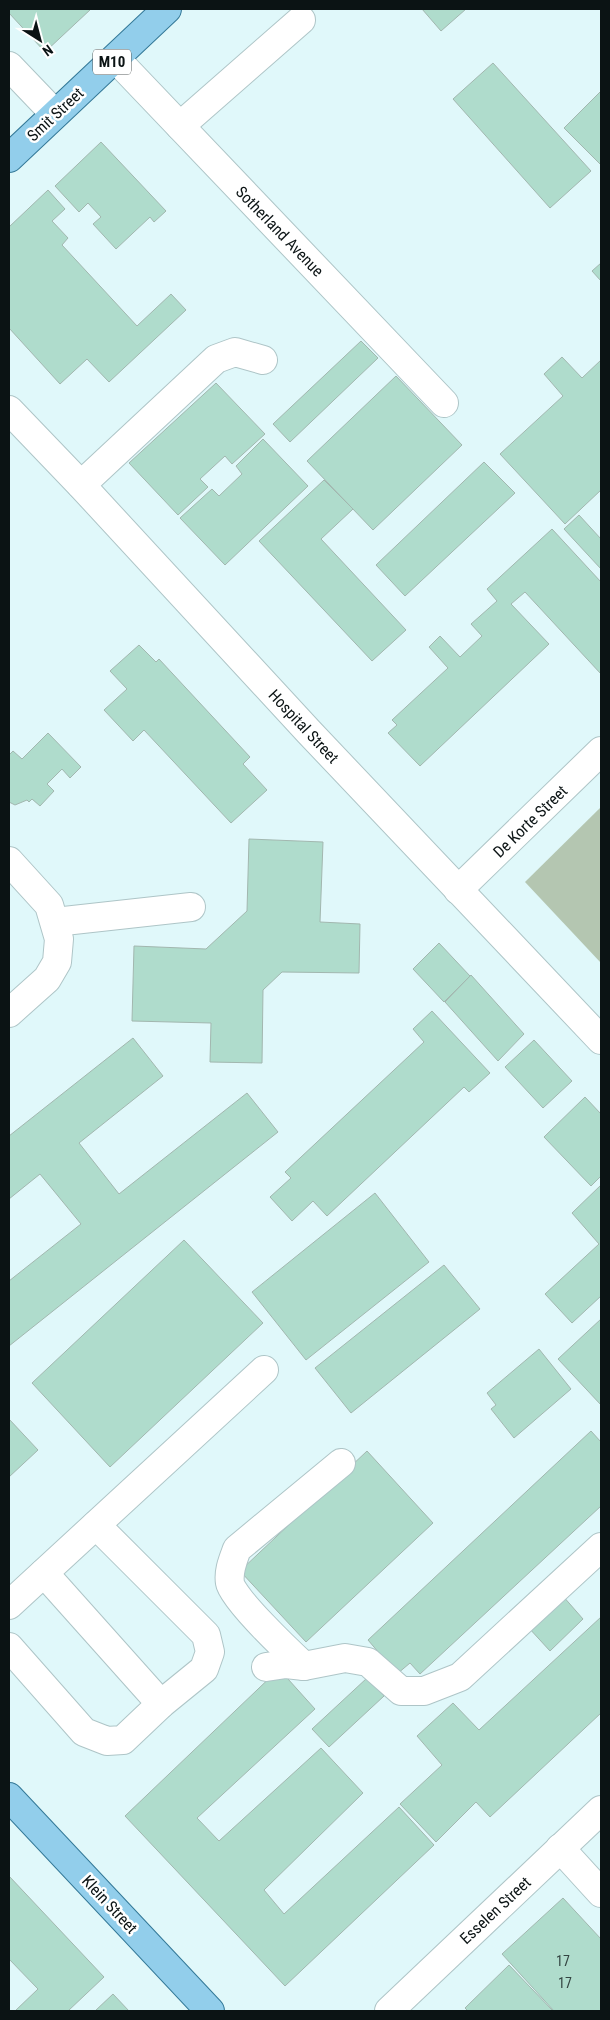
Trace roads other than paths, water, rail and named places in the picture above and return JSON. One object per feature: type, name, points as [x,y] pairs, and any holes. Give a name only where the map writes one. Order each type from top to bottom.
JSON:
[{"type":"main road","name":"Smit Street","points":[[9,158],[167,9]]},
{"type":"main road","name":"Klein Street","points":[[10,1802],[210,2011]]},
{"type":"street","points":[[180,126],[301,20]]},
{"type":"street","name":"Sotherland Avenue","points":[[116,59],[444,403]]},
{"type":"street","points":[[9,66],[55,114]]},
{"type":"street","points":[[81,485],[216,360],[235,352],[263,360]]},
{"type":"street","name":"Hospital Street","points":[[9,410],[81,485],[308,732],[601,1040]]},
{"type":"street","name":"De Korte Street","points":[[458,890],[601,751]]},
{"type":"street","points":[[9,861],[49,905],[59,939],[57,962],[46,979],[9,1013]]},
{"type":"street","points":[[55,922],[191,907]]},
{"type":"street","points":[[9,1605],[264,1370]]},
{"type":"street","points":[[304,1666],[253,1616],[236,1594],[230,1585],[230,1570],[237,1549],[341,1463]]},
{"type":"street","points":[[9,1647],[84,1732],[107,1741],[123,1740],[204,1669],[210,1652],[206,1635],[96,1525]]},
{"type":"street","points":[[266,1667],[286,1664],[304,1666],[345,1658],[368,1662],[401,1691],[424,1691],[460,1677],[601,1547]]},
{"type":"street","points":[[44,1573],[162,1704]]},
{"type":"street","name":"Esselen Street","points":[[389,2011],[601,1810]]},
{"type":"street","points":[[560,1848],[601,1893]]}]
